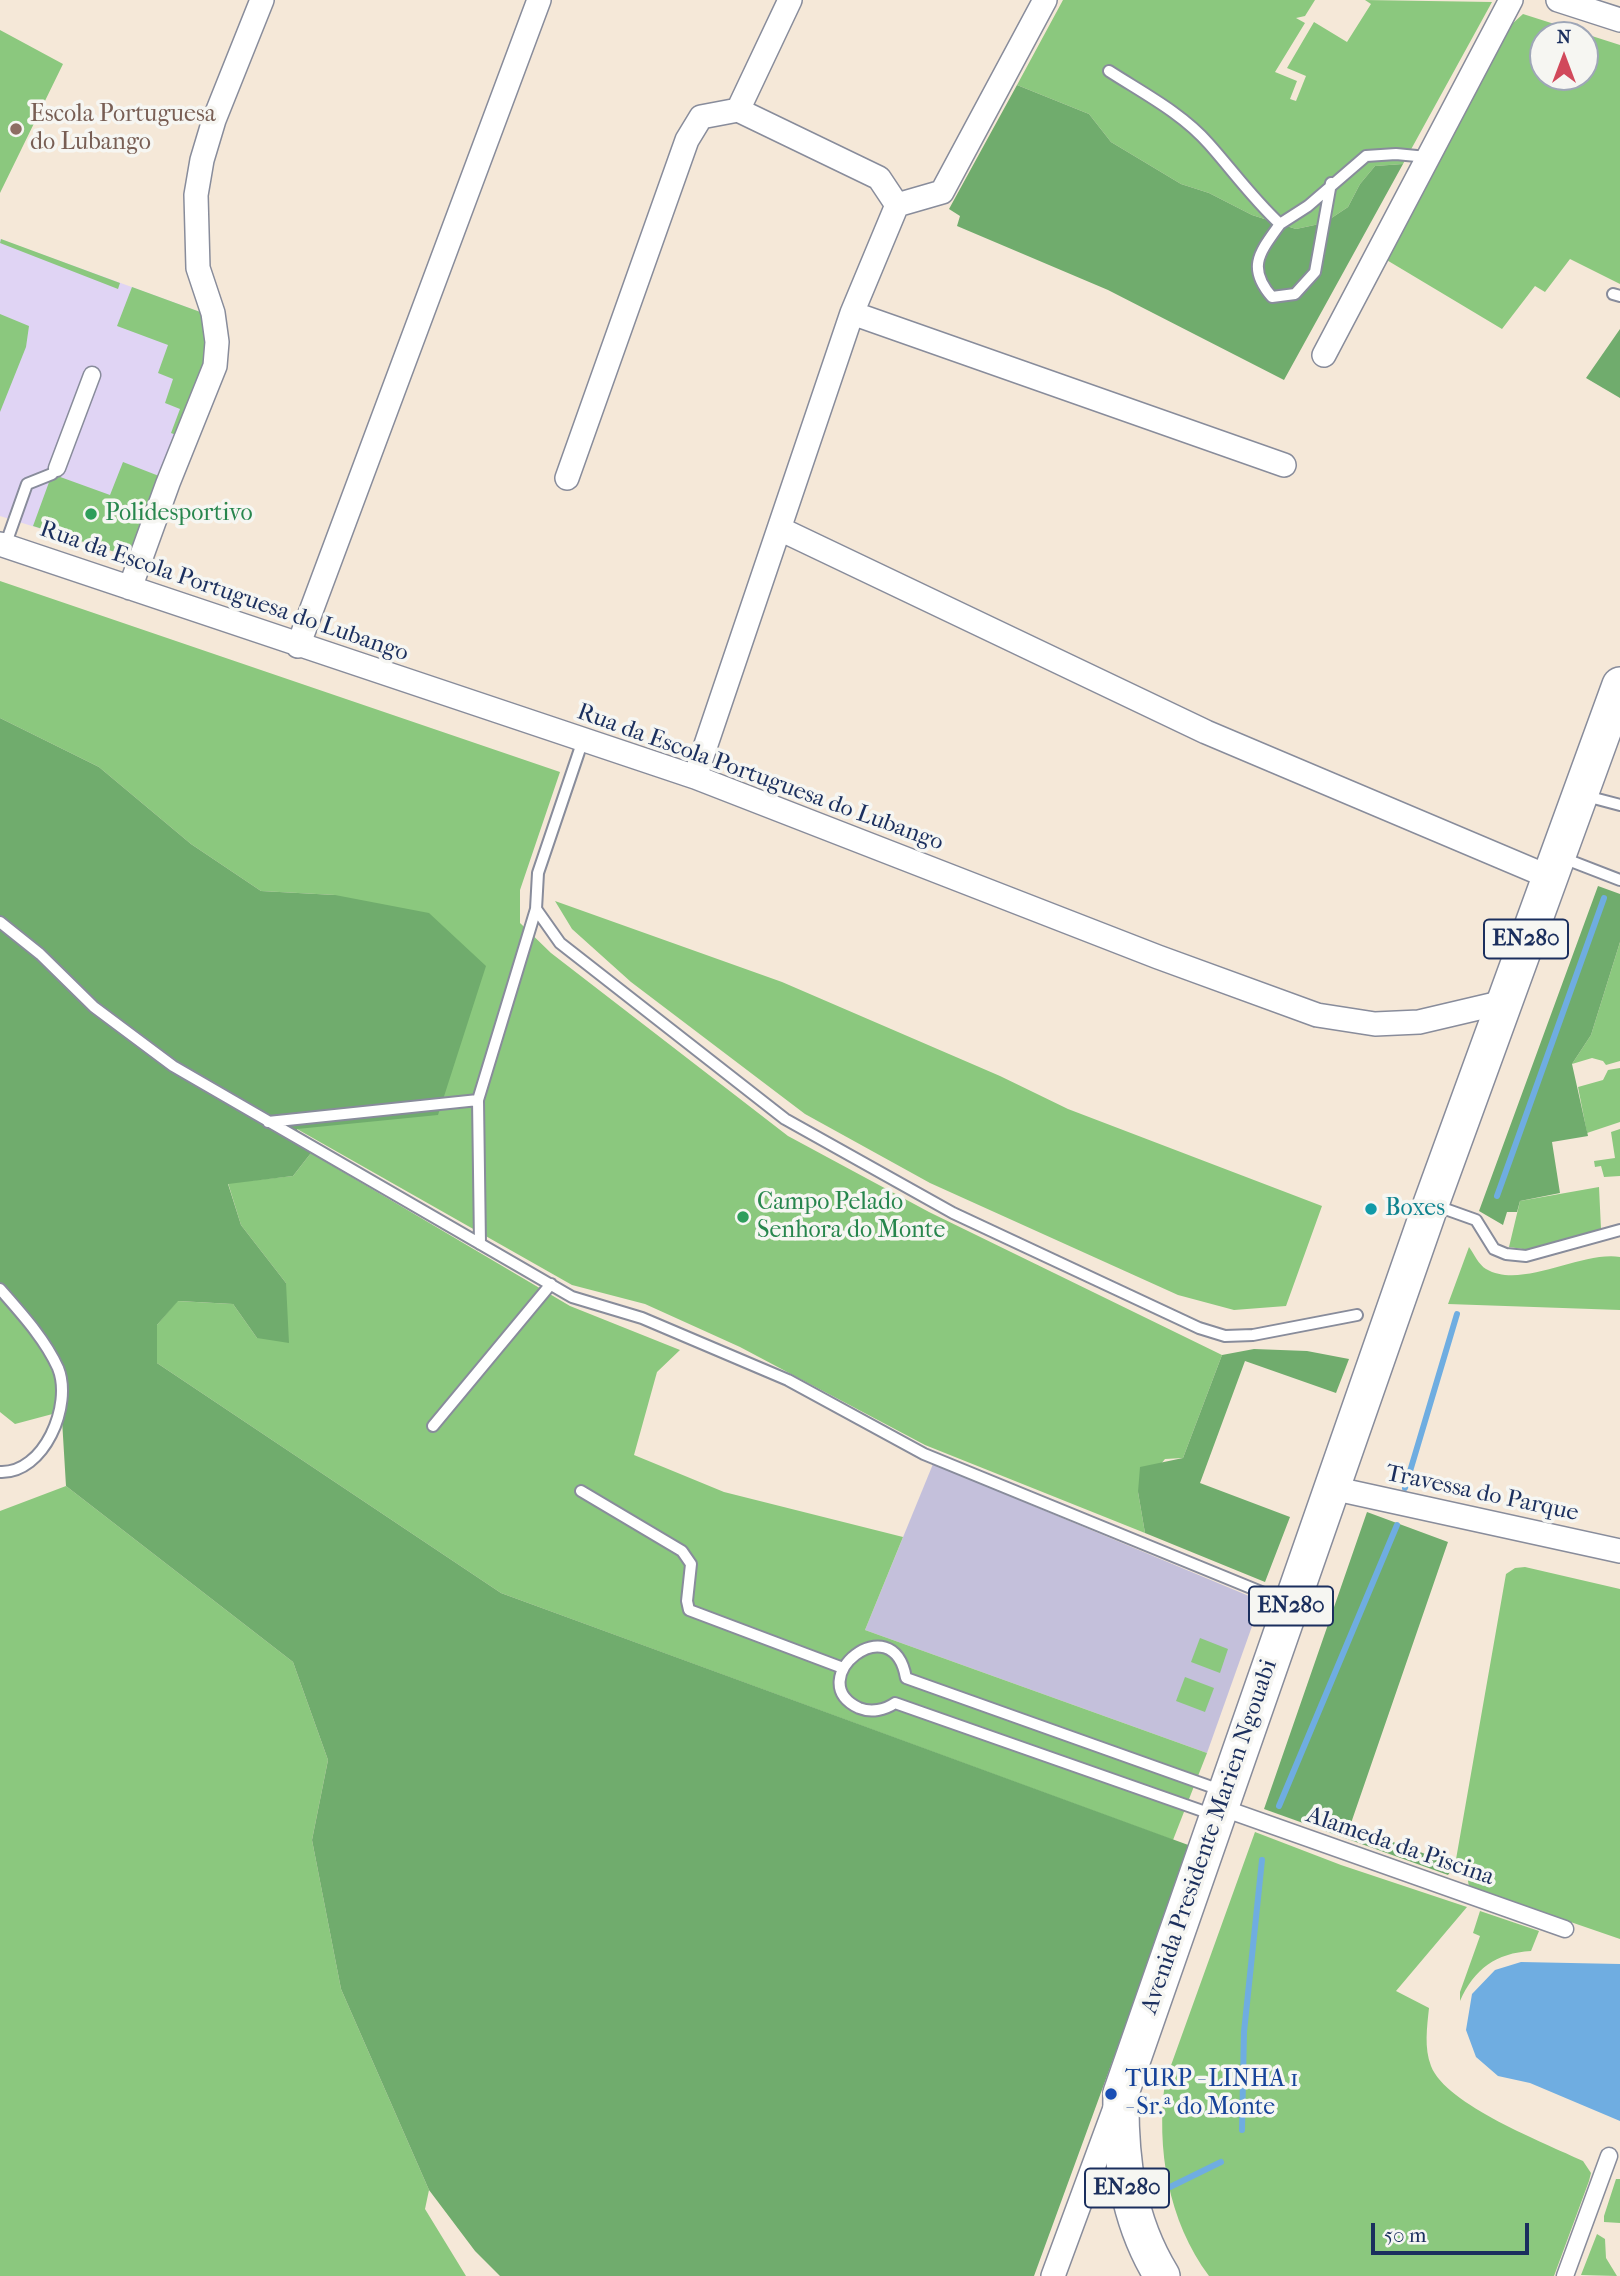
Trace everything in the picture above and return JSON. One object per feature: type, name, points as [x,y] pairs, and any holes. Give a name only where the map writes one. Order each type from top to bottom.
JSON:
[{"type":"main road","name":"Avenida Presidente Marien Ngouabi","points":[[1121,2093],[1432,1204],[1620,685]]},
{"type":"main road","name":"EN280","points":[[1121,2093],[1120,2136],[1124,2176],[1148,2255],[1161,2276]]},
{"type":"street","points":[[130,589],[167,483],[215,366],[217,342],[213,313],[198,268],[196,195],[202,160],[214,120],[262,0]]},
{"type":"street","points":[[298,646],[538,0]]},
{"type":"street","points":[[738,110],[790,0]]},
{"type":"street","points":[[897,205],[942,192],[1045,0]]},
{"type":"street","points":[[1324,355],[1511,0]]},
{"type":"street","points":[[1558,0],[1620,20]]},
{"type":"street","points":[[567,478],[687,140],[701,117],[738,110],[879,178],[897,205]]},
{"type":"street","points":[[695,777],[852,313],[897,205]]},
{"type":"street","points":[[852,313],[1284,465]]},
{"type":"street","points":[[57,468],[92,375]]},
{"type":"street","points":[[780,529],[1206,732],[1553,867]]},
{"type":"street","name":"Rua da Escola Portuguesa do Lubango","points":[[2,545],[695,777],[1158,957],[1317,1014],[1375,1024],[1419,1022],[1504,1002]]},
{"type":"street","name":"Travessa do Parque","points":[[1332,1488],[1620,1551]]},
{"type":"street","name":"Alameda da Piscina","points":[[1221,1805],[1565,1929]]},
{"type":"street","name":"Avenida Presidente Marien Ngouabi","points":[[1053,2276],[1121,2093]]},
{"type":"street","points":[[1565,2276],[1609,2156]]},
{"type":"lane","points":[[1109,71],[1182,119],[1208,143],[1250,197],[1280,224]]},
{"type":"lane","points":[[1331,183],[1315,271],[1295,294],[1272,297],[1260,282],[1258,257],[1280,224],[1308,206],[1331,183],[1366,156],[1396,154],[1427,158]]},
{"type":"lane","points":[[2,545],[27,484],[52,474],[57,468]]},
{"type":"lane","points":[[480,1244],[478,1100],[536,909],[538,873],[583,740]]},
{"type":"lane","points":[[1579,795],[1620,805]]},
{"type":"lane","points":[[1553,867],[1620,880]]},
{"type":"lane","points":[[536,909],[560,943],[785,1119],[953,1213],[1199,1328],[1225,1336],[1254,1335],[1357,1315]]},
{"type":"lane","points":[[0,922],[40,954],[94,1007],[173,1066],[572,1297],[642,1318],[788,1380],[924,1454],[1291,1605]]},
{"type":"lane","points":[[268,1122],[478,1100]]},
{"type":"lane","points":[[1432,1204],[1476,1220],[1494,1249],[1506,1254],[1526,1256],[1620,1230]]},
{"type":"lane","points":[[433,1426],[551,1284]]},
{"type":"lane","points":[[0,1289],[29,1321],[59,1370],[60,1412],[43,1452],[10,1473],[0,1472]]},
{"type":"lane","points":[[581,1491],[681,1551],[691,1564],[687,1601],[689,1610],[843,1668]]},
{"type":"lane","points":[[862,1648],[884,1648],[901,1661],[906,1678],[1221,1805],[895,1703],[879,1710],[859,1707],[844,1692],[843,1668],[853,1653],[862,1648]]},
{"type":"shaded area","points":[[0,239],[203,313],[207,364],[131,557],[0,516]]},
{"type":"shaded area","points":[[933,1464],[1261,1601],[1207,1753],[865,1630]]},
{"type":"green space","points":[[1063,0],[1315,0],[1305,16],[1296,18],[1305,23],[1275,72],[1297,81],[1290,99],[1296,101],[1306,76],[1287,68],[1314,22],[1347,42],[1371,4],[1365,0],[1492,2],[1403,164],[1375,166],[1360,184],[1348,207],[1324,223],[1296,229],[1252,215],[1209,193],[1181,184],[1111,142],[1089,114],[1017,85]]},
{"type":"green space","points":[[1523,14],[1545,21],[1529,21],[1529,91],[1599,91],[1599,38],[1620,45],[1620,284],[1570,259],[1545,292],[1535,286],[1502,329],[1385,259],[1512,24]]},
{"type":"green space","name":"Escola Portuguesa do Lubango","points":[[0,30],[63,64],[0,193]]},
{"type":"green space","points":[[1017,85],[1089,114],[1111,142],[1181,184],[1209,193],[1252,215],[1296,229],[1324,223],[1348,207],[1360,184],[1375,166],[1403,164],[1284,380],[1108,290],[957,226],[960,216],[949,209]]},
{"type":"green space","points":[[1,239],[120,283],[118,289],[0,243]]},
{"type":"green space","points":[[132,287],[203,313],[207,364],[131,557],[33,526],[52,474],[110,495],[123,462],[159,476],[176,435],[171,433],[180,409],[165,403],[173,379],[158,373],[168,345],[117,326]]},
{"type":"green space","points":[[0,314],[29,326],[26,347],[0,412]]},
{"type":"green space","points":[[1620,329],[1620,398],[1586,378]]},
{"type":"green space","points":[[0,581],[560,772],[520,890],[520,923],[551,953],[788,1136],[929,1212],[1222,1355],[1183,1458],[1165,1459],[1138,1492],[1145,1533],[925,1445],[740,1347],[645,1304],[572,1285],[297,1129],[335,895],[261,891],[191,844],[99,767],[0,718]]},
{"type":"green space","points":[[0,718],[99,767],[191,844],[261,891],[335,895],[429,913],[486,966],[438,1115],[297,1129],[311,1153],[293,1176],[228,1184],[241,1225],[286,1283],[289,1343],[257,1338],[233,1304],[178,1301],[157,1325],[157,1363],[501,1593],[1191,1846],[1034,2276],[500,2276],[475,2251],[429,2190],[341,1989],[312,1840],[328,1760],[293,1662],[66,1486],[59,1370],[0,1289]]},
{"type":"green space","points":[[1598,886],[1620,894],[1620,942],[1591,1035],[1572,1064],[1588,1136],[1552,1142],[1560,1193],[1520,1201],[1517,1212],[1507,1212],[1503,1225],[1479,1211]]},
{"type":"green space","points":[[555,901],[782,982],[1000,1076],[1068,1109],[1322,1206],[1286,1306],[1234,1310],[1178,1295],[930,1183],[805,1114],[631,982],[572,929]]},
{"type":"green space","points":[[1620,942],[1620,1061],[1606,1065],[1603,1061],[1592,1058],[1572,1064],[1591,1035]]},
{"type":"green space","points":[[1620,1068],[1620,1122],[1587,1133],[1578,1087],[1603,1080],[1608,1070]]},
{"type":"green space","points":[[1620,1129],[1620,1176],[1604,1177],[1601,1166],[1595,1167],[1594,1161],[1615,1158],[1611,1132]]},
{"type":"green space","points":[[311,1153],[570,1306],[680,1350],[657,1372],[634,1455],[724,1492],[903,1537],[865,1630],[1207,1753],[1173,1840],[501,1593],[157,1363],[157,1325],[177,1301],[233,1304],[257,1338],[286,1283],[241,1225],[228,1183],[293,1176]]},
{"type":"green space","points":[[1599,1187],[1601,1229],[1530,1250],[1509,1247],[1520,1201]]},
{"type":"green space","points":[[1469,1247],[1483,1267],[1500,1274],[1534,1273],[1587,1259],[1620,1257],[1620,1310],[1448,1304]]},
{"type":"green space","points":[[0,1289],[59,1370],[60,1412],[15,1424],[0,1412]]},
{"type":"green space","points":[[1254,1349],[1307,1351],[1349,1359],[1336,1393],[1245,1361],[1200,1483],[1290,1517],[1265,1582],[1145,1533],[1138,1492],[1140,1467],[1183,1458],[1222,1355]]},
{"type":"green space","points":[[66,1486],[293,1662],[328,1760],[312,1840],[341,1989],[429,2190],[425,2209],[466,2276],[0,2276],[0,1511]]},
{"type":"green space","points":[[1367,1512],[1448,1542],[1350,1826],[1455,1865],[1448,1875],[1264,1809]]},
{"type":"green space","points":[[1525,1567],[1620,1589],[1620,1939],[1469,1887],[1466,1869],[1455,1865],[1506,1574],[1515,1568]]},
{"type":"green space","points":[[1200,1638],[1228,1649],[1220,1673],[1191,1662]]},
{"type":"green space","points":[[1185,1677],[1214,1688],[1205,1712],[1176,1701]]},
{"type":"green space","points":[[1255,1832],[1341,1865],[1467,1907],[1396,1991],[1429,2008],[1427,2052],[1440,2081],[1456,2095],[1498,2121],[1583,2161],[1591,2173],[1554,2276],[1209,2276],[1184,2232],[1168,2183],[1162,2132],[1165,2082]]},
{"type":"green space","points":[[1480,1911],[1539,1931],[1531,1951],[1507,1955],[1488,1965],[1472,1980],[1460,2001],[1460,1992],[1480,1936],[1473,1933]]},
{"type":"green space","points":[[1616,2179],[1620,2179],[1620,2223],[1604,2222],[1604,2216]]},
{"type":"green space","points":[[1597,2234],[1605,2239],[1606,2258],[1617,2276],[1581,2275]]},
{"type":"water","points":[[1521,1962],[1620,1964],[1620,2121],[1530,2083],[1498,2076],[1476,2057],[1466,2030],[1472,1994],[1495,1970]]},
{"type":"waterway","points":[[1497,1196],[1604,898]]},
{"type":"waterway","points":[[1405,1488],[1457,1314]]},
{"type":"waterway","points":[[1279,1806],[1397,1525]]},
{"type":"waterway","points":[[1242,2130],[1244,2032],[1262,1860]]},
{"type":"waterway","points":[[1170,2187],[1221,2162]]},
{"type":"place","name":"Escola Portuguesa do Lubango","points":[[16,129]]},
{"type":"place","name":"Polidesportivo","points":[[91,514]]},
{"type":"place","name":"Boxes","points":[[1371,1209]]},
{"type":"place","name":"Campo Pelado Senhora do Monte","points":[[743,1217]]},
{"type":"place","name":"TURP - LINHA 1 - Sr.ª do Monte","points":[[1111,2094]]}]
